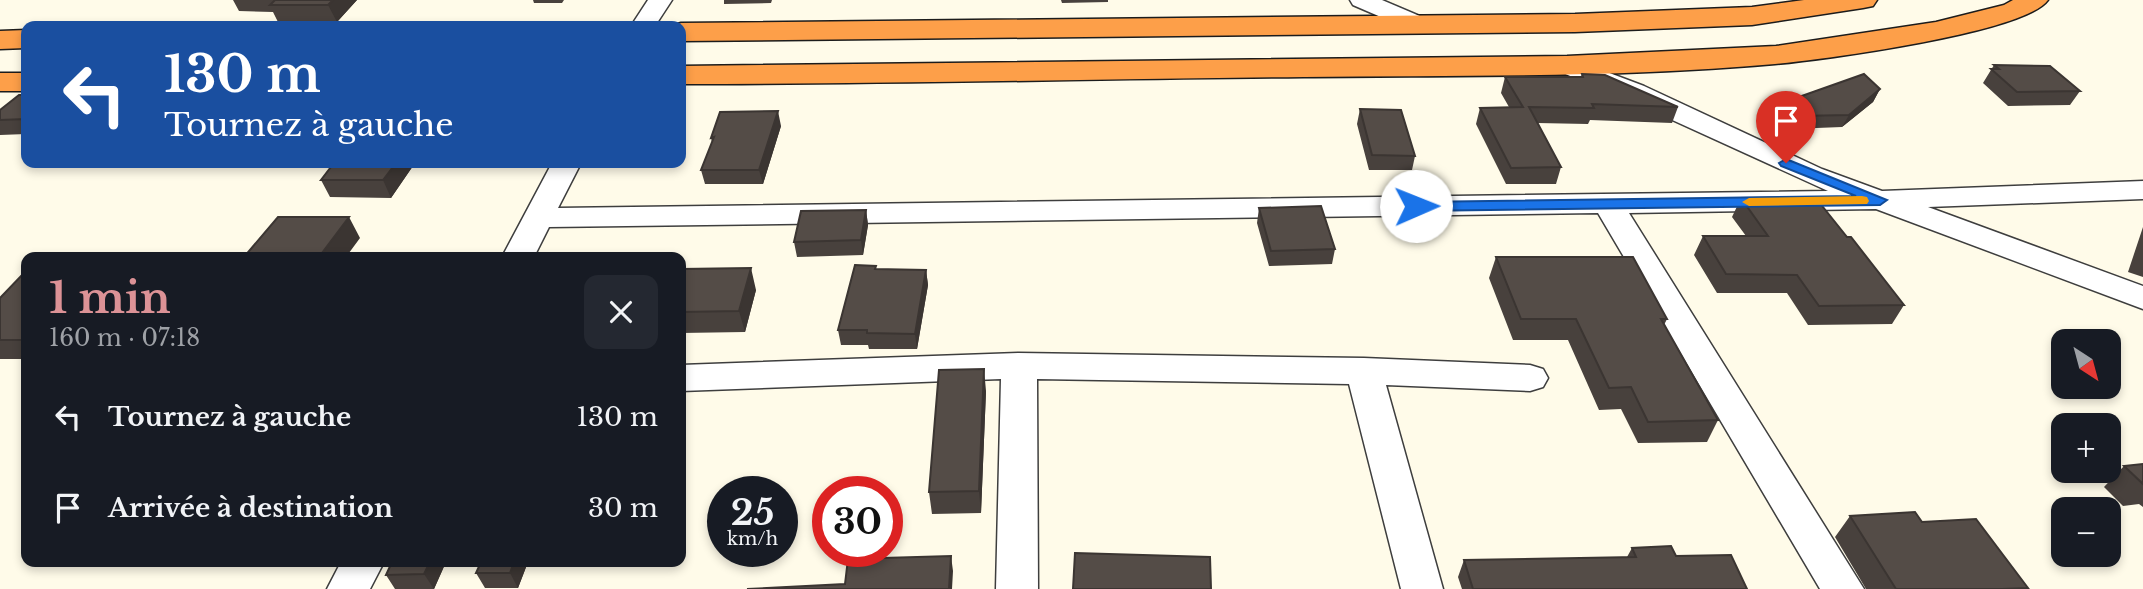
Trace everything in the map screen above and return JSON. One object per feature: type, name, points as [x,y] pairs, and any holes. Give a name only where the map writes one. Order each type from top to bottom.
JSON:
[{"type":"highway","points":[[686,32],[1574,23],[1863,0]]},
{"type":"highway","points":[[686,75],[1567,65],[1776,55],[1936,31],[2014,11],[2034,0]]},
{"type":"highway","points":[[0,40],[21,40]]},
{"type":"highway","points":[[0,82],[21,82]]},
{"type":"street","points":[[646,21],[660,0]]},
{"type":"street","points":[[1362,0],[1420,25]]},
{"type":"street","points":[[1567,65],[1634,92],[1812,175],[2143,298]]},
{"type":"street","points":[[521,252],[563,168]]},
{"type":"street","points":[[538,218],[1880,200],[2143,190]]},
{"type":"street","points":[[1608,204],[1843,589]]},
{"type":"street","points":[[1017,589],[1019,366]]},
{"type":"street","points":[[686,378],[1019,366],[1364,371],[1530,378]]},
{"type":"street","points":[[1364,371],[1422,589]]},
{"type":"street","points":[[348,589],[360,567]]},
{"type":"building","points":[[275,0],[333,0],[328,5],[270,5]]},
{"type":"building","points":[[1994,65],[2050,66],[2080,91],[2017,92],[1991,69],[1999,69]]},
{"type":"building","points":[[1582,74],[1605,75],[1678,107],[1592,104],[1594,108],[1529,107],[1561,167],[1511,168],[1480,108],[1523,107],[1505,77],[1583,77]]},
{"type":"building","points":[[1864,74],[1880,89],[1849,115],[1798,116],[1810,106],[1796,98]]},
{"type":"building","points":[[21,95],[21,119],[0,120],[0,110]]},
{"type":"building","points":[[1360,109],[1401,110],[1415,156],[1372,155]]},
{"type":"building","points":[[778,111],[759,170],[701,170],[720,112]]},
{"type":"building","points":[[330,168],[392,168],[383,180],[321,180]]},
{"type":"building","points":[[1815,197],[1847,237],[1851,237],[1904,305],[1819,306],[1797,275],[1726,274],[1703,236],[1768,236],[1741,198]]},
{"type":"building","points":[[1321,206],[1335,249],[1271,251],[1259,208]]},
{"type":"building","points":[[866,210],[861,240],[794,242],[801,211]]},
{"type":"building","points":[[278,217],[349,217],[323,252],[248,252]]},
{"type":"building","points":[[1496,257],[1633,257],[1667,319],[1661,319],[1718,420],[1648,422],[1631,387],[1609,388],[1576,319],[1521,319]]},
{"type":"building","points":[[855,265],[876,266],[875,269],[926,270],[915,334],[838,330]]},
{"type":"building","points":[[751,268],[739,311],[686,312],[686,269]]},
{"type":"building","points":[[21,276],[21,340],[0,340],[0,298]]},
{"type":"building","points":[[984,369],[979,491],[929,492],[939,370]]},
{"type":"building","points":[[2143,464],[2143,484],[2124,466]]},
{"type":"building","points":[[1915,512],[1922,522],[1976,519],[2028,588],[1896,589],[1850,516]]},
{"type":"building","points":[[1671,546],[1676,556],[1731,555],[1747,589],[1473,589],[1464,560],[1636,557],[1632,548]]},
{"type":"building","points":[[1075,553],[1210,557],[1211,589],[1073,589]]},
{"type":"building","points":[[951,556],[949,589],[747,589],[845,584],[847,567],[903,567],[903,557]]},
{"type":"building","points":[[390,567],[428,567],[424,574],[386,575]]},
{"type":"building","points":[[479,567],[512,567],[510,573],[476,573]]},
{"type":"slow traffic","points":[[1749,202],[1862,201]]},
{"type":"route","points":[[1416,206],[1880,200],[1786,163]]}]
